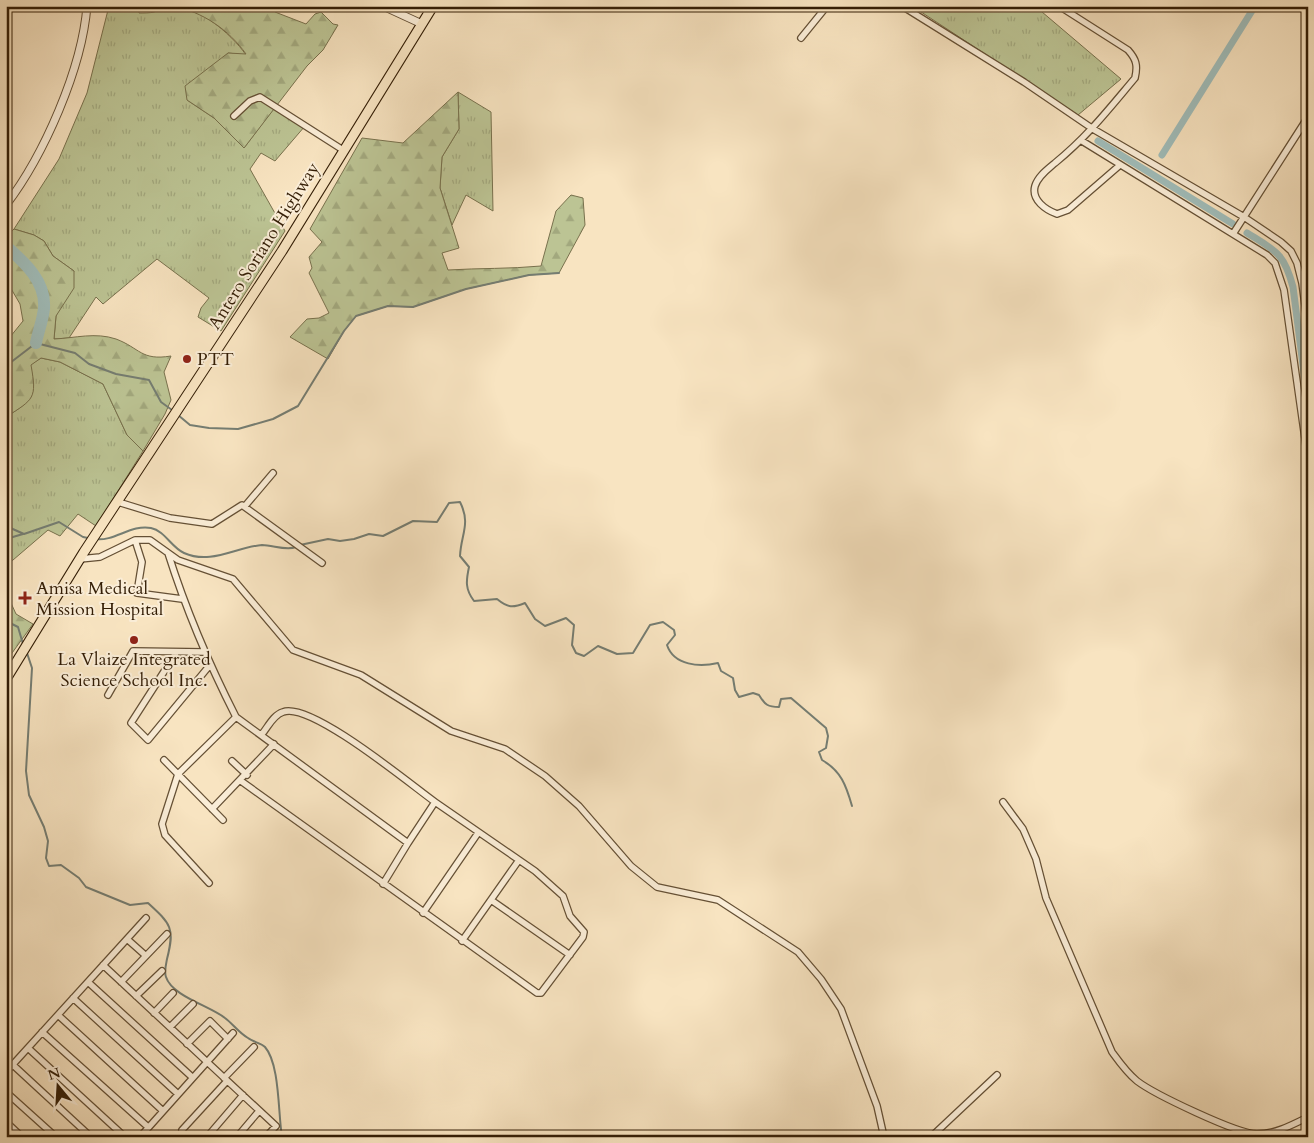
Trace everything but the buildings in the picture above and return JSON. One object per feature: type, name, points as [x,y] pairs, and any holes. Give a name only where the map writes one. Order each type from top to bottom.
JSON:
[{"type":"main road","name":"Antero Soriano Highway","points":[[6,679],[80,559],[282,251],[433,6]]},
{"type":"street","points":[[6,205],[31,166],[58,113],[76,57],[87,6]]},
{"type":"street","points":[[383,6],[422,24]]},
{"type":"street","points":[[801,38],[827,6]]},
{"type":"street","points":[[902,6],[1024,82],[1093,129],[1244,217],[1290,251],[1297,263],[1302,283],[1308,328]]},
{"type":"street","points":[[1059,6],[1128,50],[1136,59],[1137,69],[1135,78],[1093,129],[1082,141],[1040,177],[1034,187],[1036,197],[1045,209],[1057,214],[1068,210],[1120,165]]},
{"type":"street","points":[[234,116],[250,101],[260,97],[344,150]]},
{"type":"street","points":[[1233,234],[1308,117]]},
{"type":"street","points":[[1082,141],[1267,255],[1276,263],[1284,290],[1308,460]]},
{"type":"street","points":[[245,506],[273,473]]},
{"type":"street","points":[[118,502],[170,518],[212,524],[239,505],[245,506],[322,563]]},
{"type":"street","points":[[136,540],[142,562],[137,593],[182,598]]},
{"type":"street","points":[[80,559],[100,557],[136,540],[150,540],[178,560],[233,579],[292,650],[361,675],[451,731],[506,749],[545,776],[579,806],[631,866],[657,887],[718,900],[798,952],[821,979],[841,1009],[877,1106],[884,1137]]},
{"type":"street","points":[[168,553],[182,598],[210,665],[236,717],[262,734],[408,843]]},
{"type":"street","points":[[108,695],[133,651],[205,652]]},
{"type":"street","points":[[176,653],[131,723],[148,740],[210,665]]},
{"type":"street","points":[[241,781],[537,993],[541,993],[583,937],[584,932],[570,916],[563,896],[535,871],[478,833],[345,736],[300,712],[282,712],[276,716],[262,734]]},
{"type":"street","points":[[209,884],[162,829],[178,774],[236,717]]},
{"type":"street","points":[[212,809],[247,775],[274,744]]},
{"type":"street","points":[[164,760],[223,820]]},
{"type":"street","points":[[232,760],[247,775]]},
{"type":"street","points":[[383,884],[435,802]]},
{"type":"street","points":[[1003,802],[1022,829],[1036,859],[1046,898],[1112,1052],[1123,1067],[1138,1082],[1232,1129],[1257,1134],[1285,1129],[1308,1117]]},
{"type":"street","points":[[423,913],[478,833]]},
{"type":"street","points":[[462,941],[519,860]]},
{"type":"street","points":[[491,900],[570,956]]},
{"type":"street","points":[[6,1072],[146,918]]},
{"type":"street","points":[[121,982],[167,934]]},
{"type":"street","points":[[127,939],[145,955]]},
{"type":"street","points":[[103,965],[276,1126],[266,1137]]},
{"type":"street","points":[[136,996],[162,971]]},
{"type":"street","points":[[88,982],[192,1077]]},
{"type":"street","points":[[154,1013],[173,993]]},
{"type":"street","points":[[73,998],[178,1094]]},
{"type":"street","points":[[170,1028],[193,1004]]},
{"type":"street","points":[[58,1015],[163,1111]]},
{"type":"street","points":[[187,1044],[210,1021],[228,1039]]},
{"type":"street","points":[[42,1032],[148,1127]]},
{"type":"street","points":[[140,1137],[233,1033]]},
{"type":"street","points":[[182,1130],[254,1047]]},
{"type":"street","points":[[28,1048],[125,1137]]},
{"type":"street","points":[[12,1065],[90,1137]]},
{"type":"street","points":[[932,1137],[997,1075]]},
{"type":"street","points":[[6,1092],[56,1137]]},
{"type":"street","points":[[206,1137],[243,1095]]},
{"type":"street","points":[[237,1137],[259,1111]]},
{"type":"street","points":[[6,1122],[22,1137]]},
{"type":"green space","points":[[109,6],[139,6],[139,13],[154,12],[165,6],[187,8],[210,20],[240,47],[246,55],[228,53],[187,100],[214,118],[244,148],[275,107],[305,126],[275,161],[261,153],[250,169],[285,231],[221,331],[198,317],[201,308],[209,298],[157,259],[103,304],[96,297],[69,338],[54,339],[56,316],[74,271],[53,256],[44,241],[34,235],[14,229],[59,159],[87,93]]},
{"type":"green space","points":[[173,6],[279,6],[275,12],[306,24],[315,14],[321,12],[333,24],[338,25],[323,50],[307,66],[244,148],[214,118],[187,100],[185,86],[228,53],[246,54],[232,37],[205,17]]},
{"type":"green space","points":[[912,6],[1035,6],[1121,79],[1078,115]]},
{"type":"green space","points":[[458,92],[491,112],[493,211],[466,195],[452,225],[440,188],[442,157],[459,129]]},
{"type":"green space","points":[[458,92],[459,129],[442,157],[440,188],[459,248],[442,253],[448,270],[541,266],[556,211],[571,195],[583,198],[585,225],[559,273],[529,275],[466,289],[413,307],[388,306],[356,316],[344,331],[328,359],[290,337],[307,319],[319,318],[329,313],[309,273],[312,268],[309,257],[322,242],[310,229],[362,138],[403,143]]},
{"type":"green space","points":[[14,229],[34,235],[44,241],[53,256],[74,271],[74,288],[56,316],[54,339],[93,336],[108,337],[153,357],[171,356],[164,372],[171,400],[143,451],[127,435],[103,384],[60,362],[41,358],[31,365],[34,385],[31,397],[23,406],[6,417],[6,342],[23,321],[20,304],[6,280],[6,237]]},
{"type":"green space","points":[[41,358],[60,362],[103,384],[127,435],[143,451],[96,526],[78,514],[60,536],[48,530],[6,566],[6,417],[31,397],[33,385],[30,365]]},
{"type":"green space","points":[[6,592],[16,614],[33,624],[7,660]]},
{"type":"waterway","points":[[1162,155],[1255,6]]},
{"type":"waterway","points":[[1098,141],[1233,224]]},
{"type":"waterway","points":[[1247,233],[1278,254],[1290,276],[1308,404]]},
{"type":"waterway","points":[[6,246],[20,259],[38,281],[44,298],[43,317],[36,343]]},
{"type":"waterway","points":[[178,415],[190,425],[209,428],[238,429],[273,419],[298,406],[344,331],[356,316],[388,306],[413,307],[466,289],[529,275],[559,273]]},
{"type":"waterway","points":[[6,366],[36,343],[75,353],[89,364],[116,374],[149,380],[161,402],[172,410]]},
{"type":"waterway","points":[[300,545],[328,539],[340,541],[354,539],[369,534],[383,536],[413,521],[437,522],[449,503],[460,502],[465,517],[460,556],[469,567],[467,585],[474,601],[497,599],[511,606],[525,603],[535,619],[545,626],[566,618],[574,625],[572,645],[576,653],[584,656],[598,646],[617,654],[633,653],[650,625],[663,622],[674,630],[675,635],[667,645],[670,652],[681,661],[696,665],[718,663],[721,671],[733,678],[735,690],[739,697],[753,693],[759,695],[767,705],[772,707],[779,707],[781,699],[791,698],[826,728],[828,736],[826,748],[819,752],[822,760],[834,769],[842,779],[852,806]]},
{"type":"waterway","points":[[6,526],[24,534],[59,522],[83,537],[88,538]]},
{"type":"waterway","points":[[95,539],[109,538],[144,527],[160,532],[179,550],[194,556],[214,556],[262,545],[284,548],[296,547]]},
{"type":"waterway","points":[[6,539],[23,534]]},
{"type":"waterway","points":[[6,621],[18,627],[23,644]]},
{"type":"waterway","points":[[27,653],[32,668],[26,771],[29,795],[44,827],[48,841],[46,858],[49,866],[61,865],[79,878],[86,887],[130,905],[148,903],[162,916],[171,933],[165,970],[170,984],[183,995],[225,1018],[245,1036],[265,1047],[270,1055],[278,1090],[282,1137]]},
{"type":"place","name":"PTT","points":[[187,359]]},
{"type":"place","name":"Amisa Medical Mission Hospital","points":[[25,598]]},
{"type":"place","name":"La Vlaize Integrated Science School Inc.","points":[[134,640]]}]
